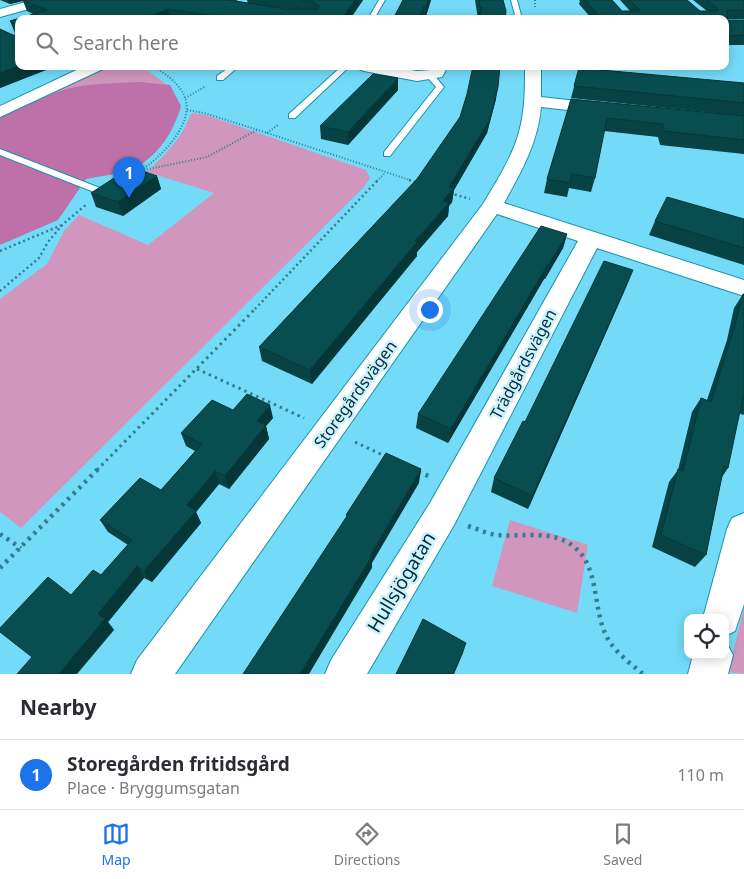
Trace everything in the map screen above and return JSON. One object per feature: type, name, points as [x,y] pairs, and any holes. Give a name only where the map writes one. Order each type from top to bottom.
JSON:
[{"type":"street","points":[[0,13],[47,0]]},
{"type":"street","points":[[0,3],[14,9]]},
{"type":"street","points":[[0,112],[89,70]]},
{"type":"street","points":[[385,70],[417,76],[436,71]]},
{"type":"street","name":"Storegårdsvägen","points":[[151,674],[492,206],[518,160],[528,132],[533,101],[533,70]]},
{"type":"street","points":[[533,101],[619,110]]},
{"type":"street","points":[[492,206],[744,288]]},
{"type":"street","name":"Trädgårdsvägen","points":[[449,502],[590,239]]},
{"type":"street","name":"Hullsjögatan","points":[[345,674],[449,502]]},
{"type":"street","points":[[723,614],[744,529]]},
{"type":"street","points":[[708,674],[712,659]]},
{"type":"lane","points":[[373,15],[382,0]]},
{"type":"lane","points":[[514,0],[518,15]]},
{"type":"lane","points":[[220,78],[231,70]]},
{"type":"lane","points":[[292,116],[343,70]]},
{"type":"lane","points":[[387,154],[440,87],[436,71]]},
{"type":"lane","points":[[0,152],[102,192]]},
{"type":"path","points":[[185,98],[220,78]]},
{"type":"path","points":[[187,110],[195,110],[421,184]]},
{"type":"path","points":[[144,170],[207,157],[258,130]]},
{"type":"path","points":[[0,568],[197,369],[385,173]]},
{"type":"path","points":[[447,192],[492,206]]},
{"type":"path","points":[[0,251],[63,224]]},
{"type":"path","points":[[449,502],[459,523],[494,535],[550,537],[566,542],[582,554],[590,568],[596,590],[599,616],[608,638],[622,656],[643,674]]},
{"type":"path","points":[[0,534],[21,548]]},
{"type":"shaded area","points":[[98,70],[147,70],[169,86],[133,83],[101,84],[36,99]]},
{"type":"shaded area","points":[[140,82],[170,85],[181,106],[170,133],[158,149],[144,163],[135,168],[86,179],[58,220],[0,245],[0,118],[36,100],[75,87],[107,83]]},
{"type":"shaded area","points":[[193,113],[206,115],[366,170],[370,178],[364,187],[21,528],[0,512],[0,299],[47,264],[64,231],[79,215],[148,245],[214,193],[147,172],[172,146]]},
{"type":"shaded area","points":[[510,520],[588,545],[577,613],[492,586]]},
{"type":"shaded area","points":[[744,608],[744,674],[728,672]]},
{"type":"building","points":[[23,0],[228,0],[287,9],[318,9],[319,6],[313,2],[301,0],[355,0],[345,15],[208,15],[168,9],[153,15],[30,15],[47,10]]},
{"type":"building","points":[[403,0],[428,0],[421,15],[395,15]]},
{"type":"building","points":[[479,0],[503,0],[506,15],[481,15],[482,7],[480,7]]},
{"type":"building","points":[[585,0],[612,0],[622,11],[639,11],[630,0],[687,0],[700,11],[718,11],[707,0],[744,0],[744,10],[727,10],[727,15],[598,15]]},
{"type":"building","points":[[729,20],[744,20],[744,35],[729,36]]},
{"type":"building","points":[[0,29],[15,36],[15,67],[0,73]]},
{"type":"building","points":[[472,70],[500,70],[498,87],[489,121],[449,187],[454,188],[443,201],[449,203],[415,241],[417,242],[310,370],[259,347],[417,179],[460,117]]},
{"type":"building","points":[[578,70],[601,70],[744,83],[744,103],[574,86]]},
{"type":"building","points":[[373,74],[398,78],[348,132],[320,126]]},
{"type":"building","points":[[571,99],[744,116],[744,140],[664,131],[663,124],[607,118],[595,178],[572,174],[570,183],[547,179]]},
{"type":"building","points":[[131,167],[157,176],[118,202],[91,193]]},
{"type":"building","points":[[667,197],[744,219],[744,248],[655,221]]},
{"type":"building","points":[[541,226],[567,234],[451,429],[418,414]]},
{"type":"building","points":[[604,261],[633,270],[532,496],[494,478],[523,421],[525,422]]},
{"type":"building","points":[[743,294],[744,397],[728,468],[724,466],[706,555],[661,535],[678,469],[683,471],[701,398],[711,402]]},
{"type":"building","points":[[247,394],[270,405],[257,421],[266,425],[225,476],[215,471],[187,505],[196,511],[144,571],[137,566],[98,614],[105,619],[59,674],[17,674],[32,657],[0,632],[0,628],[48,577],[71,595],[93,570],[101,575],[132,540],[100,520],[140,478],[161,490],[202,444],[181,433],[212,400],[233,410]]},
{"type":"building","points":[[386,453],[421,469],[370,555],[372,556],[300,674],[243,674],[347,516]]},
{"type":"building","points":[[423,619],[466,643],[453,674],[396,674]]},
{"type":"place","name":"Storegården fritidsgård","points":[[129,198]]}]
